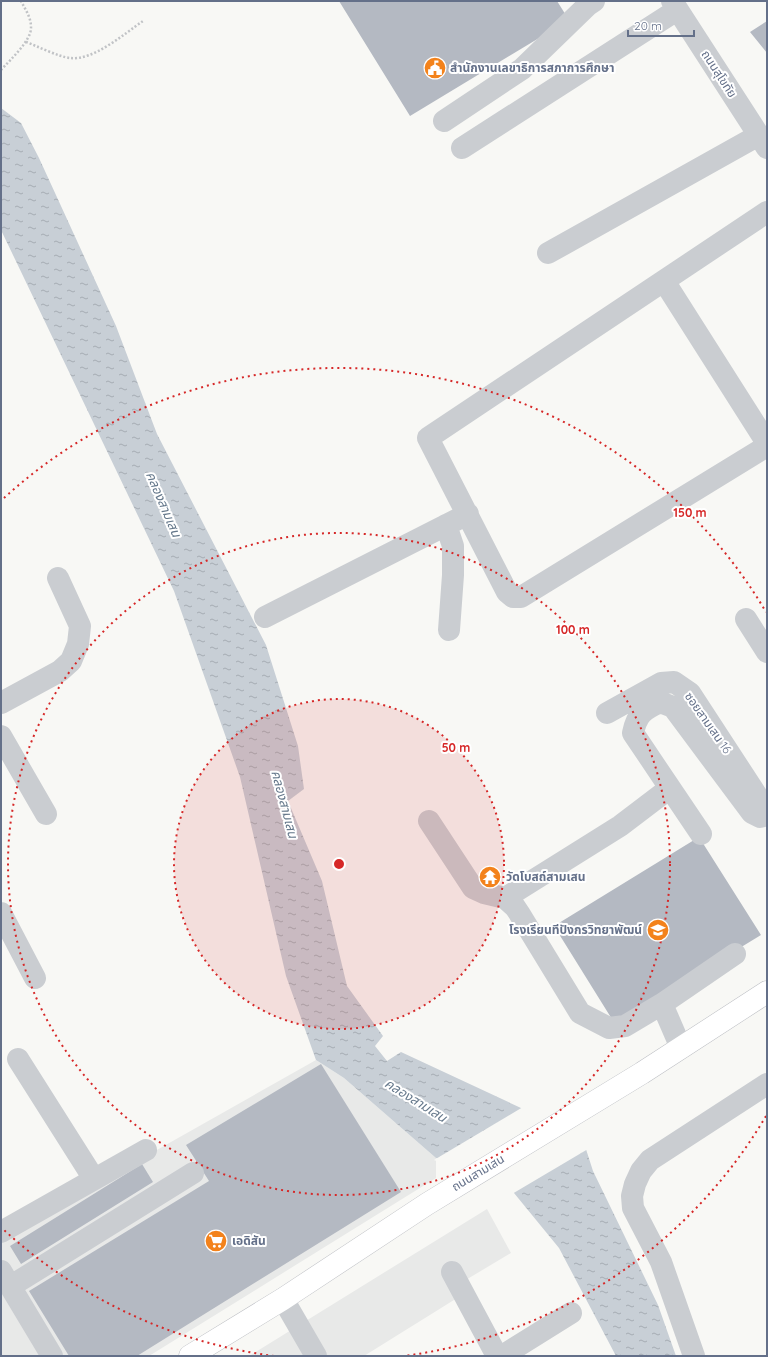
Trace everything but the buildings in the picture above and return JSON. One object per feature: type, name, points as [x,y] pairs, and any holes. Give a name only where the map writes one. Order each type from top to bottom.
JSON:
[{"type":"main road","name":"ถนนสามเสน","points":[[190,1356],[283,1299],[427,1204],[681,1048],[767,992]]},
{"type":"street","points":[[444,121],[522,69],[589,2]]},
{"type":"street","points":[[462,148],[674,5]]},
{"type":"street","name":"ถนนสุโขทัย","points":[[674,5],[763,141]]},
{"type":"street","points":[[548,253],[763,141]]},
{"type":"street","points":[[664,281],[767,444],[522,597],[513,597],[507,592],[428,438],[767,212]]},
{"type":"street","points":[[265,617],[468,514]]},
{"type":"street","points":[[446,526],[453,553],[449,630]]},
{"type":"street","points":[[1,703],[60,671],[70,661],[78,644],[80,626],[58,578]]},
{"type":"street","points":[[746,619],[767,652]]},
{"type":"street","name":"ซอยสามเสน 16","points":[[607,713],[661,683],[674,682],[690,693],[767,811]]},
{"type":"street","points":[[701,834],[633,733],[636,721],[646,709],[660,702],[673,707],[752,813],[760,816],[767,815]]},
{"type":"street","points":[[1,736],[46,814]]},
{"type":"street","points":[[505,898],[620,826],[670,788]]},
{"type":"street","points":[[429,821],[473,888],[484,894],[505,898],[519,913],[580,1013],[609,1028],[625,1026],[662,1004],[736,954]]},
{"type":"street","points":[[1,913],[35,978]]},
{"type":"street","points":[[662,1004],[681,1048]]},
{"type":"street","points":[[18,1059],[94,1179]]},
{"type":"street","points":[[694,1356],[661,1262],[633,1208],[632,1196],[634,1184],[650,1160],[767,1084]]},
{"type":"street","points":[[1,1232],[146,1150]]},
{"type":"street","points":[[52,1356],[6,1278],[193,1173]]},
{"type":"street","points":[[452,1272],[497,1356]]},
{"type":"street","points":[[283,1299],[316,1356]]},
{"type":"street","points":[[502,1356],[571,1313]]},
{"type":"path","points":[[1,70],[26,42],[32,29],[29,16],[21,1]]},
{"type":"path","points":[[26,42],[70,58],[81,58],[94,54],[143,21]]},
{"type":"shaded area","name":"เอดิสัน","points":[[316,1060],[344,1078],[436,1158],[436,1178],[149,1356],[1,1356],[1,1238]]},
{"type":"shaded area","points":[[487,1209],[511,1253],[464,1281],[470,1290],[364,1356],[249,1356]]},
{"type":"water","name":"คลองสามเสน","points":[[1,108],[21,123],[39,158],[116,326],[157,434],[266,645],[298,746],[304,789],[288,801],[322,881],[347,986],[383,1036],[375,1046],[387,1061],[401,1052],[521,1108],[584,1143],[593,1171],[658,1305],[676,1356],[616,1356],[559,1248],[514,1193],[436,1158],[344,1078],[316,1060],[286,976],[240,777],[174,591],[1,230]]},
{"type":"pier","points":[[523,1107],[585,1141],[588,1149],[512,1194],[434,1160]]},
{"type":"place","name":"สำนักงานเลขาธิการสภาการศึกษา","points":[[435,68]]},
{"type":"place","name":"วัดโบสถ์สามเสน","points":[[490,877]]},
{"type":"place","name":"โรงเรียนทีปังกรวิทยาพัฒน์","points":[[658,930]]},
{"type":"place","name":"เอดิสัน","points":[[216,1241]]}]
